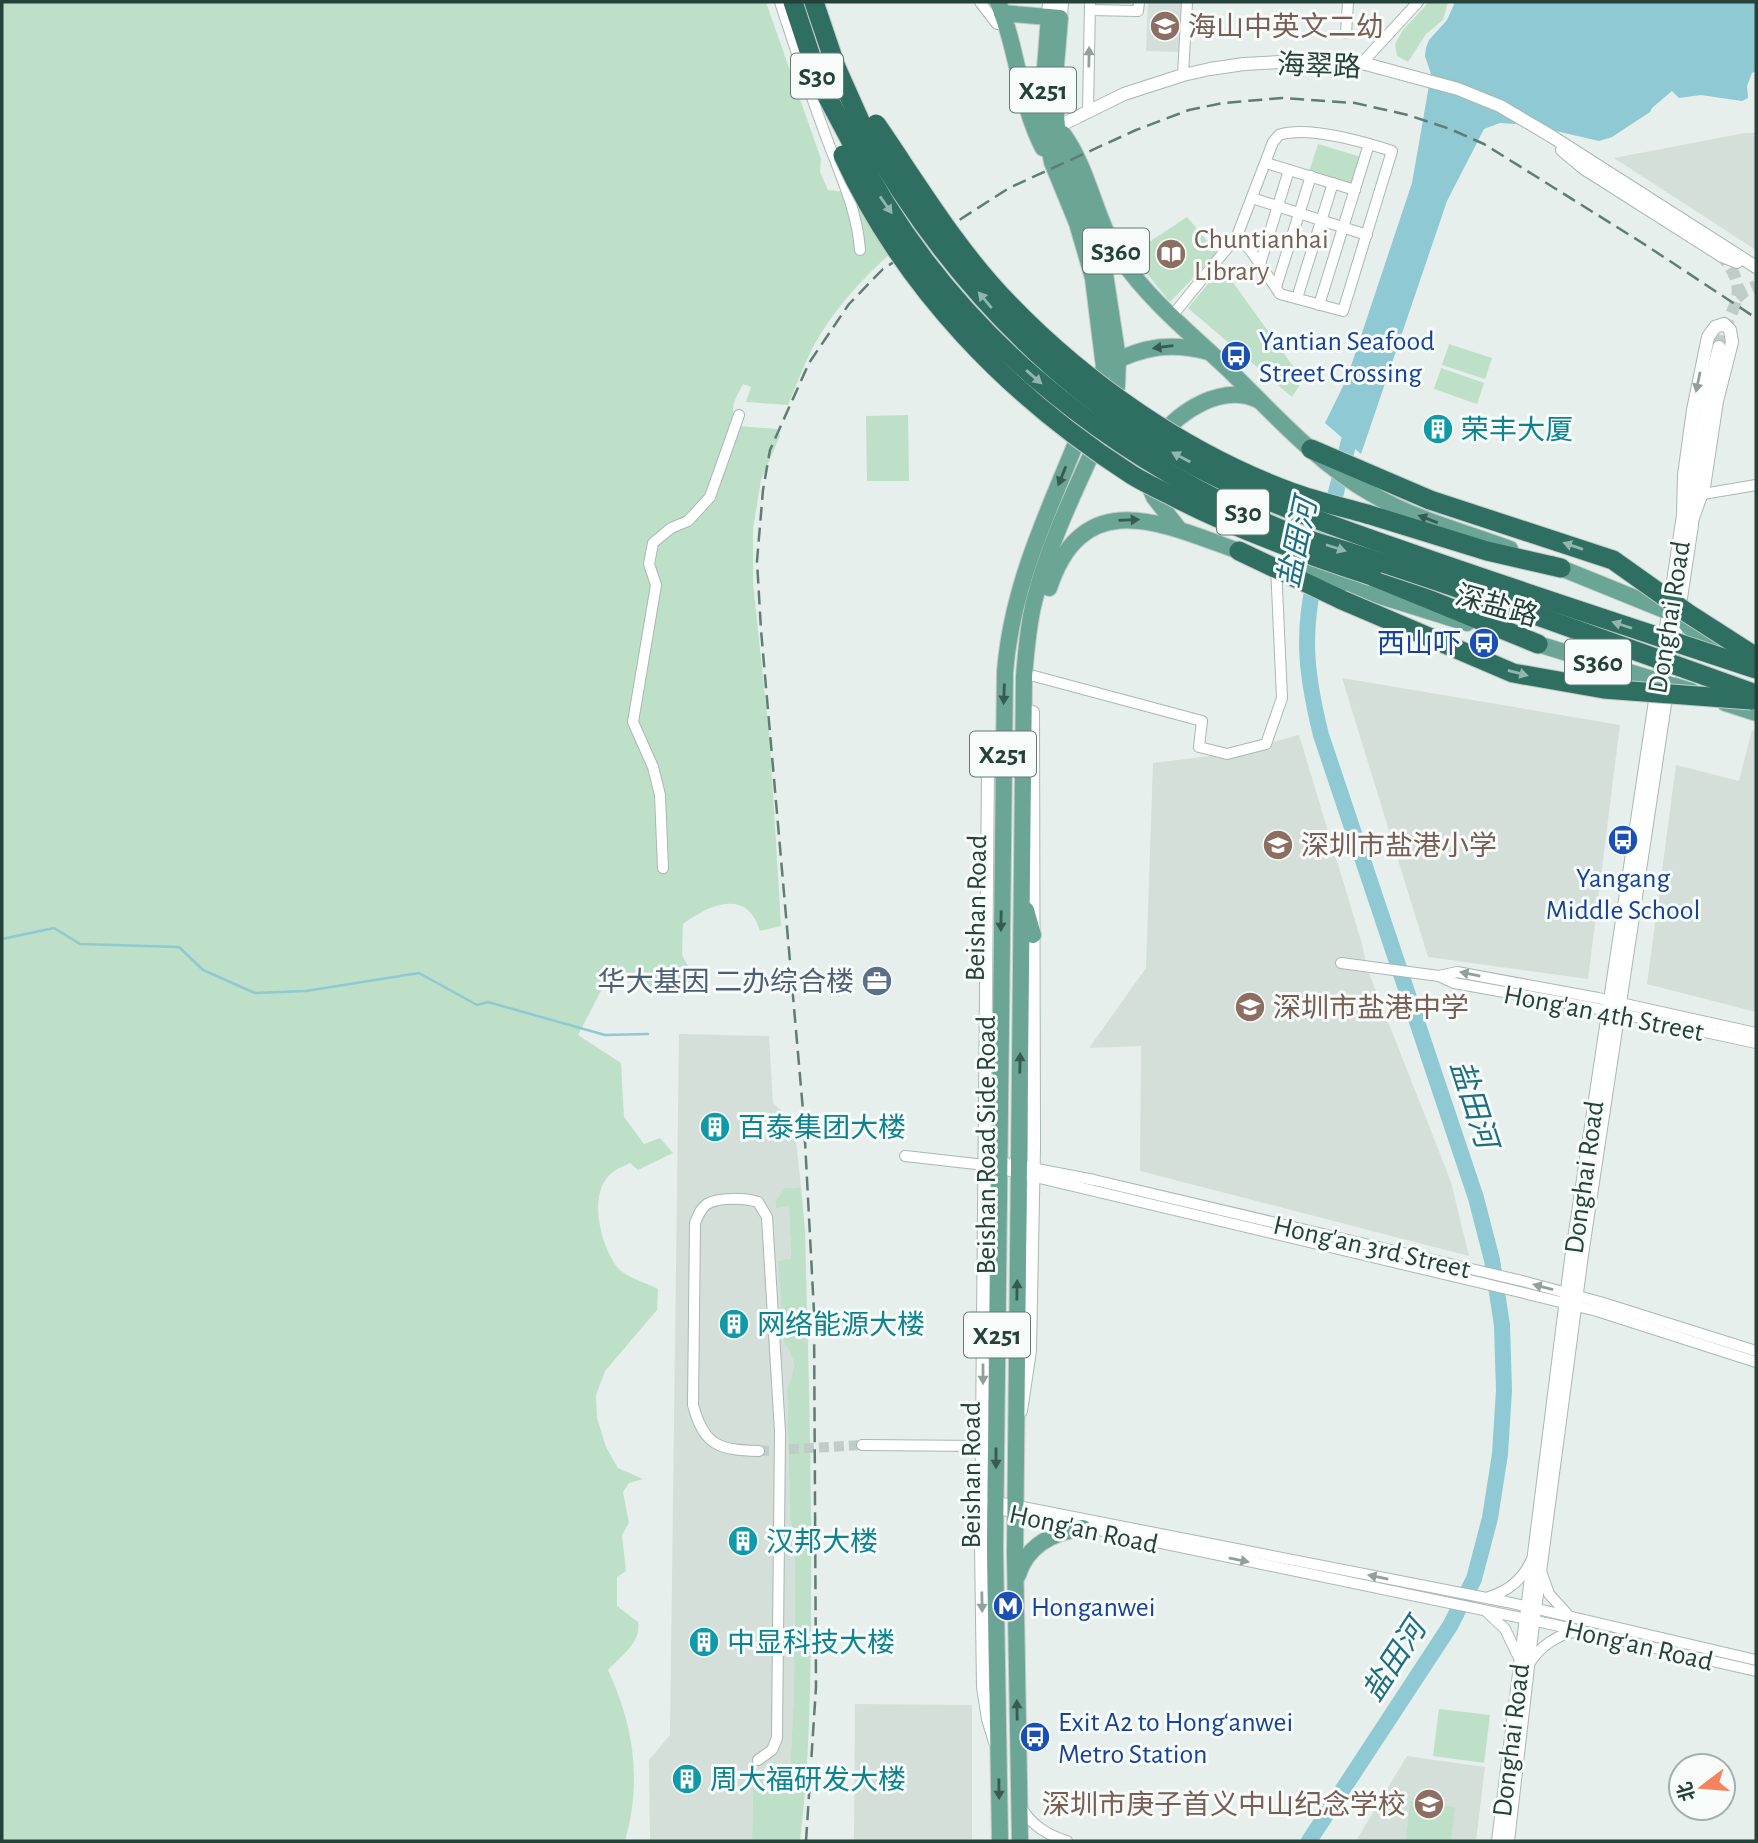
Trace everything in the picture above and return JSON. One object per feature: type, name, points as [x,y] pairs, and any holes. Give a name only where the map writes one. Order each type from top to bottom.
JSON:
[{"type":"highway","name":"S30","points":[[793,2],[819,81],[922,224],[998,316],[1041,358],[1152,442],[1293,512],[1524,593],[1756,668]]},
{"type":"highway","name":"S30","points":[[814,2],[821,23],[849,81],[859,139],[879,194],[984,331],[1074,412],[1144,460],[1211,498],[1287,532],[1537,615],[1756,697]]},
{"type":"highway","points":[[859,139],[964,252],[1008,304],[1094,379],[1161,427],[1225,464],[1292,493],[1487,551],[1561,568]]},
{"type":"highway","points":[[859,139],[870,209],[928,293],[972,344],[1015,387],[1133,475],[1203,512],[1283,547],[1372,576],[1538,644]]},
{"type":"highway","points":[[1311,449],[1359,479],[1613,560],[1756,657]]},
{"type":"highway","points":[[1239,551],[1278,566],[1298,579],[1338,593],[1513,673],[1604,689],[1756,697]]},
{"type":"main road","points":[[1052,162],[1035,132],[1027,109],[1002,13],[1055,10]]},
{"type":"main road","name":"Beishan Road","points":[[998,1837],[999,1755],[991,1504],[994,1165],[1007,648],[1017,594],[1027,561],[1092,402],[1111,363],[1105,274],[1081,199],[1065,160],[1057,127],[1054,89],[1055,10]]},
{"type":"main road","name":"Beishan Road","points":[[1055,10],[1043,94],[1046,132],[1052,162],[1077,223],[1093,278],[1111,363]]},
{"type":"main road","name":"S360","points":[[1057,127],[1070,143],[1108,237],[1138,281],[1311,449]]},
{"type":"main road","points":[[1081,199],[1108,237]]},
{"type":"main road","points":[[1182,531],[1165,513],[1145,479],[1113,399],[1111,363],[1136,352],[1168,346],[1210,352]]},
{"type":"main road","points":[[1145,479],[1146,463],[1153,445],[1167,428],[1189,409],[1213,398],[1232,396],[1252,398],[1263,403]]},
{"type":"main road","name":"Beishan Road","points":[[1022,1836],[1019,1800],[1015,1509],[1026,1170],[1021,894],[1024,677],[1033,603],[1065,514],[1113,399]]},
{"type":"main road","name":"深盐路","points":[[1359,479],[1403,509],[1756,644]]},
{"type":"main road","points":[[1022,777],[1033,712],[1038,635],[1047,594],[1059,563],[1074,542],[1106,523],[1129,519],[1154,522],[1239,551]]},
{"type":"main road","name":"S360","points":[[1278,566],[1338,593]]},
{"type":"main road","name":"深盐路","points":[[1338,593],[1538,644],[1756,713]]},
{"type":"main road","points":[[1674,614],[1716,649],[1756,668]]},
{"type":"main road","name":"S360","points":[[1663,682],[1706,684],[1756,697]]},
{"type":"main road","points":[[1021,894],[1033,935]]},
{"type":"main road","points":[[1015,1584],[1025,1559],[1033,1549],[1056,1533],[1083,1528]]},
{"type":"street","points":[[780,2],[822,128],[852,205],[858,225],[860,250]]},
{"type":"street","points":[[980,2],[997,24],[1002,13]]},
{"type":"street","points":[[1088,111],[1090,6],[1138,11],[1139,2]]},
{"type":"street","points":[[1183,75],[1187,2]]},
{"type":"street","points":[[1346,33],[1348,2]]},
{"type":"street","points":[[1362,62],[1414,4]]},
{"type":"street","name":"海翠路","points":[[1057,127],[1124,94],[1183,75],[1244,64],[1362,62],[1458,89],[1500,106],[1551,136],[1607,178]]},
{"type":"street","points":[[1172,316],[1237,236],[1273,142],[1279,135],[1315,134],[1392,151],[1343,311],[1280,294],[1237,236]]},
{"type":"street","points":[[1319,304],[1369,144]]},
{"type":"street","points":[[1266,163],[1355,190]]},
{"type":"street","points":[[1260,264],[1289,170]]},
{"type":"street","points":[[1276,287],[1311,176]]},
{"type":"street","points":[[1607,178],[1756,267]]},
{"type":"street","points":[[1607,178],[1721,256],[1731,258],[1756,275]]},
{"type":"street","points":[[1297,298],[1333,183]]},
{"type":"street","points":[[1252,198],[1367,235]]},
{"type":"street","name":"Donghai Road","points":[[1498,1841],[1571,1300],[1688,517],[1698,489],[1732,342],[1730,330],[1724,324],[1711,330],[1699,376],[1685,464],[1688,517]]},
{"type":"street","name":"Donghai Road","points":[[1698,489],[1707,395],[1719,347]]},
{"type":"street","points":[[663,868],[660,795],[653,767],[633,722],[656,585],[649,565],[653,542],[671,528],[688,522],[709,497],[739,415]]},
{"type":"street","points":[[1698,489],[1756,485]]},
{"type":"street","points":[[1034,676],[1202,721],[1199,747],[1227,754],[1266,744],[1282,698],[1278,566]]},
{"type":"street","name":"Beishan Road Side Road","points":[[1026,1170],[1033,935],[1033,712]]},
{"type":"street","name":"Hong'an 4th Street","points":[[1341,963],[1440,976],[1457,972],[1614,1007],[1756,1043]]},
{"type":"street","name":"Hong'an 4th Street","points":[[1614,1007],[1756,1033]]},
{"type":"street","name":"Hong'an 3rd Street","points":[[905,1156],[1026,1170],[1519,1286],[1756,1352]]},
{"type":"street","name":"Beishan Road Side Road","points":[[991,1504],[982,1446],[994,1165]]},
{"type":"street","points":[[758,1760],[772,1750],[777,1738],[780,1458],[767,1217],[764,1208],[750,1199],[719,1201],[707,1204],[699,1212],[695,1223],[693,1405],[697,1421],[706,1436],[717,1446],[730,1450],[759,1451]]},
{"type":"street","name":"Hong'an 3rd Street","points":[[1571,1300],[1756,1362]]},
{"type":"street","points":[[862,1445],[982,1446]]},
{"type":"street","name":"Hong'an Road","points":[[991,1504],[1479,1597],[1581,1631],[1756,1671]]},
{"type":"street","name":"Hong'an Road","points":[[1015,1509],[1083,1528],[1476,1609],[1571,1618],[1756,1660]]},
{"type":"street","points":[[1479,1597],[1497,1595],[1537,1563],[1549,1594],[1571,1618]]},
{"type":"street","points":[[1476,1609],[1492,1615],[1501,1623],[1524,1663],[1552,1640],[1567,1633],[1581,1631]]},
{"type":"street","name":"Donghai Road","points":[[1508,1841],[1524,1663]]},
{"type":"street","points":[[1019,1800],[1023,1811],[1041,1829],[1067,1841]]},
{"type":"shaded area","name":"海山中英文二幼","points":[[1148,2],[1184,2],[1182,52],[1146,51]]},
{"type":"shaded area","points":[[1756,133],[1756,250],[1614,158]]},
{"type":"shaded area","points":[[1342,678],[1620,725],[1588,979],[1428,957]]},
{"type":"shaded area","points":[[1752,730],[1756,731],[1756,1012],[1647,984],[1676,765],[1739,781]]},
{"type":"shaded area","name":"深圳市盐港中学","points":[[1299,735],[1367,968],[1451,1182],[1469,1256],[1140,1171],[1141,1046],[1089,1048],[1146,968],[1153,763],[1227,754]]},
{"type":"shaded area","points":[[679,1034],[769,1036],[773,1103],[794,1121],[801,1187],[785,1188],[789,1206],[791,1260],[778,1261],[794,1376],[787,1388],[790,1519],[795,1540],[794,1692],[790,1773],[753,1784],[752,1841],[650,1841],[649,1760],[670,1735]]},
{"type":"shaded area","points":[[855,1704],[972,1705],[972,1841],[854,1841]]},
{"type":"shaded area","name":"深圳市庚子首义中山纪念学校","points":[[1407,1756],[1485,1767],[1476,1841],[1356,1841]]},
{"type":"green space","points":[[2,2],[766,2],[821,159],[820,172],[828,190],[855,193],[892,252],[858,285],[829,322],[812,349],[788,405],[746,402],[751,387],[743,384],[733,410],[739,426],[777,429],[780,436],[761,480],[753,529],[753,583],[770,743],[781,926],[760,931],[754,918],[746,909],[737,905],[716,906],[705,911],[683,924],[682,955],[697,982],[653,991],[632,976],[604,985],[578,1035],[621,1063],[624,1117],[644,1144],[660,1138],[673,1153],[638,1170],[630,1163],[621,1167],[607,1178],[602,1186],[598,1206],[604,1241],[613,1261],[627,1275],[658,1289],[657,1310],[605,1371],[596,1395],[597,1418],[606,1447],[618,1468],[643,1479],[629,1483],[623,1492],[629,1523],[622,1535],[626,1571],[617,1577],[617,1606],[638,1622],[637,1636],[629,1649],[608,1670],[624,1712],[633,1754],[633,1797],[625,1841],[2,1841]]},
{"type":"green space","points":[[1429,2],[1448,2],[1443,20],[1426,34],[1408,62],[1397,56],[1395,44],[1403,30]]},
{"type":"green space","points":[[1318,144],[1361,157],[1353,186],[1309,172]]},
{"type":"green space","points":[[1187,217],[1217,253],[1170,302],[1131,254]]},
{"type":"green space","points":[[1222,267],[1303,380],[1292,397],[1188,308]]},
{"type":"green space","points":[[1449,344],[1492,358],[1485,379],[1442,365]]},
{"type":"green space","points":[[1441,368],[1484,383],[1477,404],[1434,389]]},
{"type":"green space","points":[[908,415],[909,481],[867,481],[866,416]]},
{"type":"green space","points":[[801,1187],[805,1230],[811,1501],[810,1685],[806,1779],[800,1841],[752,1841],[753,1784],[768,1771],[790,1772],[794,1692],[795,1540],[790,1520],[787,1388],[793,1365],[791,1354],[784,1343],[778,1261],[791,1259],[789,1206],[776,1208],[776,1201],[785,1188]]},
{"type":"green space","points":[[1439,1709],[1490,1715],[1484,1763],[1433,1756]]},
{"type":"green space","points":[[1410,1801],[1455,1807],[1451,1841],[1406,1841]]},
{"type":"water","points":[[1455,2],[1756,2],[1756,71],[1752,73],[1747,86],[1748,98],[1742,101],[1701,95],[1679,98],[1672,91],[1650,112],[1612,137],[1599,141],[1530,125],[1500,123],[1484,129],[1447,201],[1361,454],[1325,423],[1347,378],[1412,183],[1431,74],[1425,56],[1426,48],[1429,40],[1447,20]]},
{"type":"waterway","name":"盐田河","points":[[1320,556],[1354,421]]},
{"type":"waterway","name":"盐田河","points":[[1309,1841],[1450,1626],[1474,1579],[1490,1518],[1500,1454],[1504,1390],[1502,1325],[1492,1260],[1476,1198],[1316,715],[1309,676],[1307,638],[1315,578]]},
{"type":"waterway","points":[[2,939],[54,928],[80,944],[179,947],[203,970],[255,993],[306,991],[419,973],[477,1005],[488,1002],[605,1035],[648,1034]]},
{"type":"tunnel","points":[[1719,347],[1738,291],[1731,269],[1722,256]]},
{"type":"tunnel","points":[[1737,298],[1756,286]]},
{"type":"tunnel","points":[[759,1451],[862,1445]]},
{"type":"railway","points":[[806,1841],[816,1687],[814,1312],[804,1122],[757,561],[763,490],[770,450],[809,363],[849,304],[883,269],[1009,188],[1136,130],[1189,110],[1223,103],[1282,98],[1355,103],[1408,115],[1484,144],[1756,318]]},
{"type":"place","name":"海山中英文二幼","points":[[1165,26]]},
{"type":"place","name":"Chuntianhai Library","points":[[1171,254]]},
{"type":"place","name":"Yantian Seafood Street Crossing","points":[[1236,356]]},
{"type":"place","name":"荣丰大厦","points":[[1438,429]]},
{"type":"place","name":"西山吓","points":[[1484,643]]},
{"type":"place","name":"Yangang Middle School","points":[[1623,840]]},
{"type":"place","name":"深圳市盐港小学","points":[[1278,845]]},
{"type":"place","name":"华大基因 二办综合楼","points":[[877,981]]},
{"type":"place","name":"深圳市盐港中学","points":[[1250,1007]]},
{"type":"place","name":"百泰集团大楼","points":[[715,1127]]},
{"type":"place","name":"网络能源大楼","points":[[734,1324]]},
{"type":"place","name":"汉邦大楼","points":[[743,1541]]},
{"type":"place","name":"Honganwei","points":[[1008,1606]]},
{"type":"place","name":"中显科技大楼","points":[[704,1642]]},
{"type":"place","name":"Exit A2 to Hong‘anwei Metro Station","points":[[1035,1737]]},
{"type":"place","name":"周大福研发大楼","points":[[687,1779]]},
{"type":"place","name":"深圳市庚子首义中山纪念学校","points":[[1429,1804]]}]
